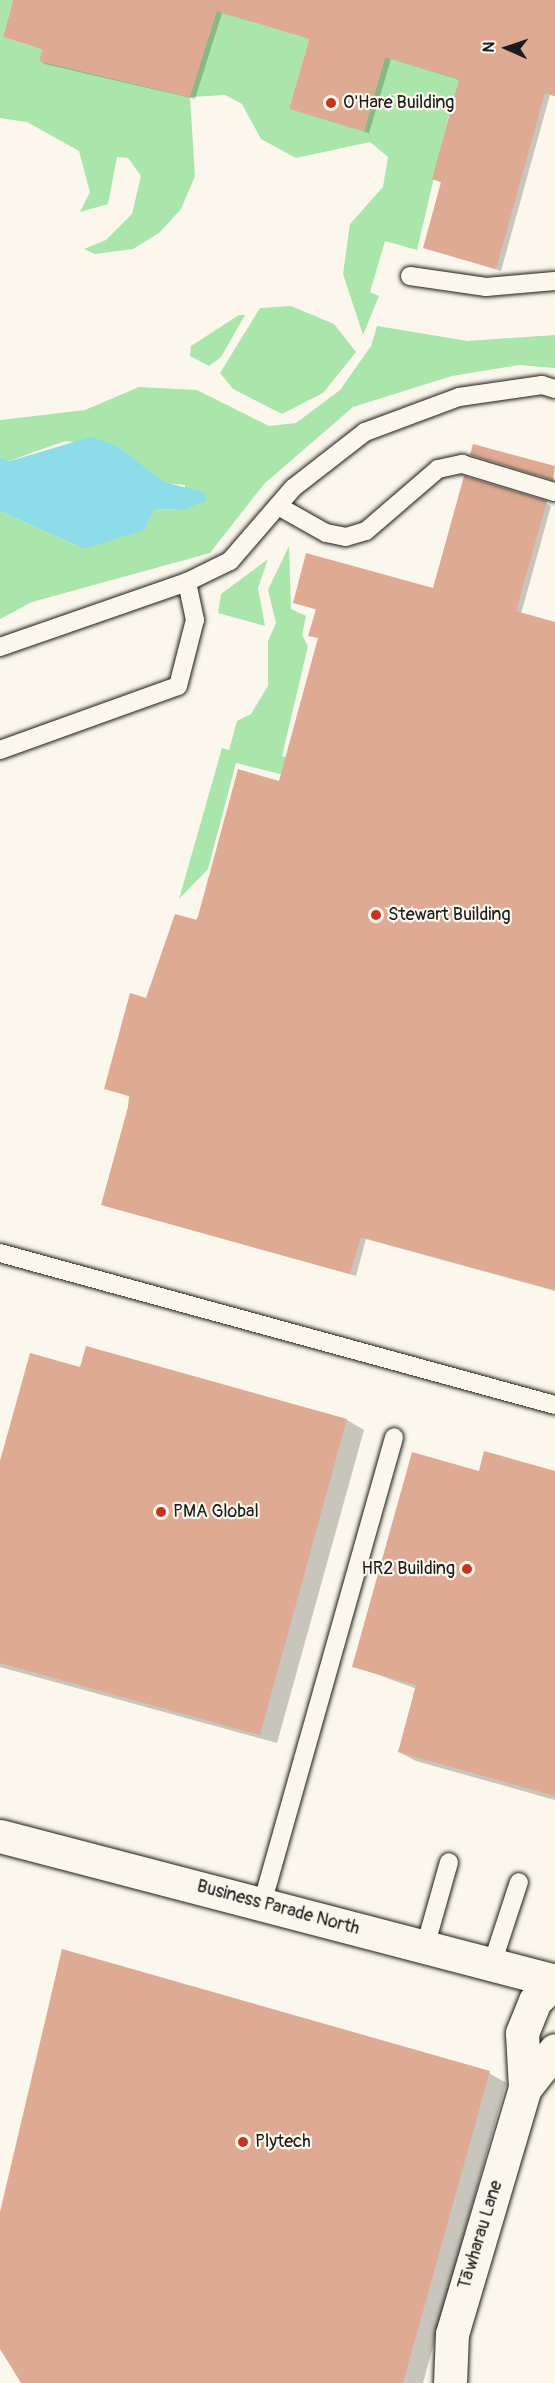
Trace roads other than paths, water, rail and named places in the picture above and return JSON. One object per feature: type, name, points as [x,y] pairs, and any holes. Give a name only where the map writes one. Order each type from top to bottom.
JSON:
[{"type":"street","name":"Business Parade North","points":[[0,1836],[555,1981]]},
{"type":"street","name":"Tāwharau Lane","points":[[450,2383],[452,2334],[525,2088],[522,2033],[535,2001],[555,1981]]},
{"type":"street","name":"Tāwharau Lane","points":[[525,2088],[555,2050]]},
{"type":"lane","points":[[410,276],[486,287],[555,281]]},
{"type":"lane","points":[[0,647],[187,582],[230,561],[328,456],[365,432],[421,407],[492,391],[542,385],[555,389]]},
{"type":"lane","points":[[279,506],[326,533],[346,537],[366,531],[424,477],[444,467],[462,464],[555,492]]},
{"type":"lane","points":[[0,750],[178,686],[195,620],[187,582]]},
{"type":"lane","points":[[0,1253],[555,1405]]},
{"type":"lane","points":[[262,1904],[394,1437]]},
{"type":"lane","points":[[425,1947],[449,1862]]},
{"type":"lane","points":[[492,1964],[519,1882]]},
{"type":"water","points":[[91,437],[119,447],[164,482],[206,493],[205,501],[183,510],[154,509],[144,530],[84,549],[0,511],[0,457],[10,461]]},
{"type":"place","name":"O'Hare Building","points":[[331,103]]},
{"type":"place","name":"Stewart Building","points":[[376,915]]},
{"type":"place","name":"PMA Global","points":[[161,1512]]},
{"type":"place","name":"HR2 Building","points":[[467,1569]]},
{"type":"place","name":"Plytech","points":[[243,2142]]}]
